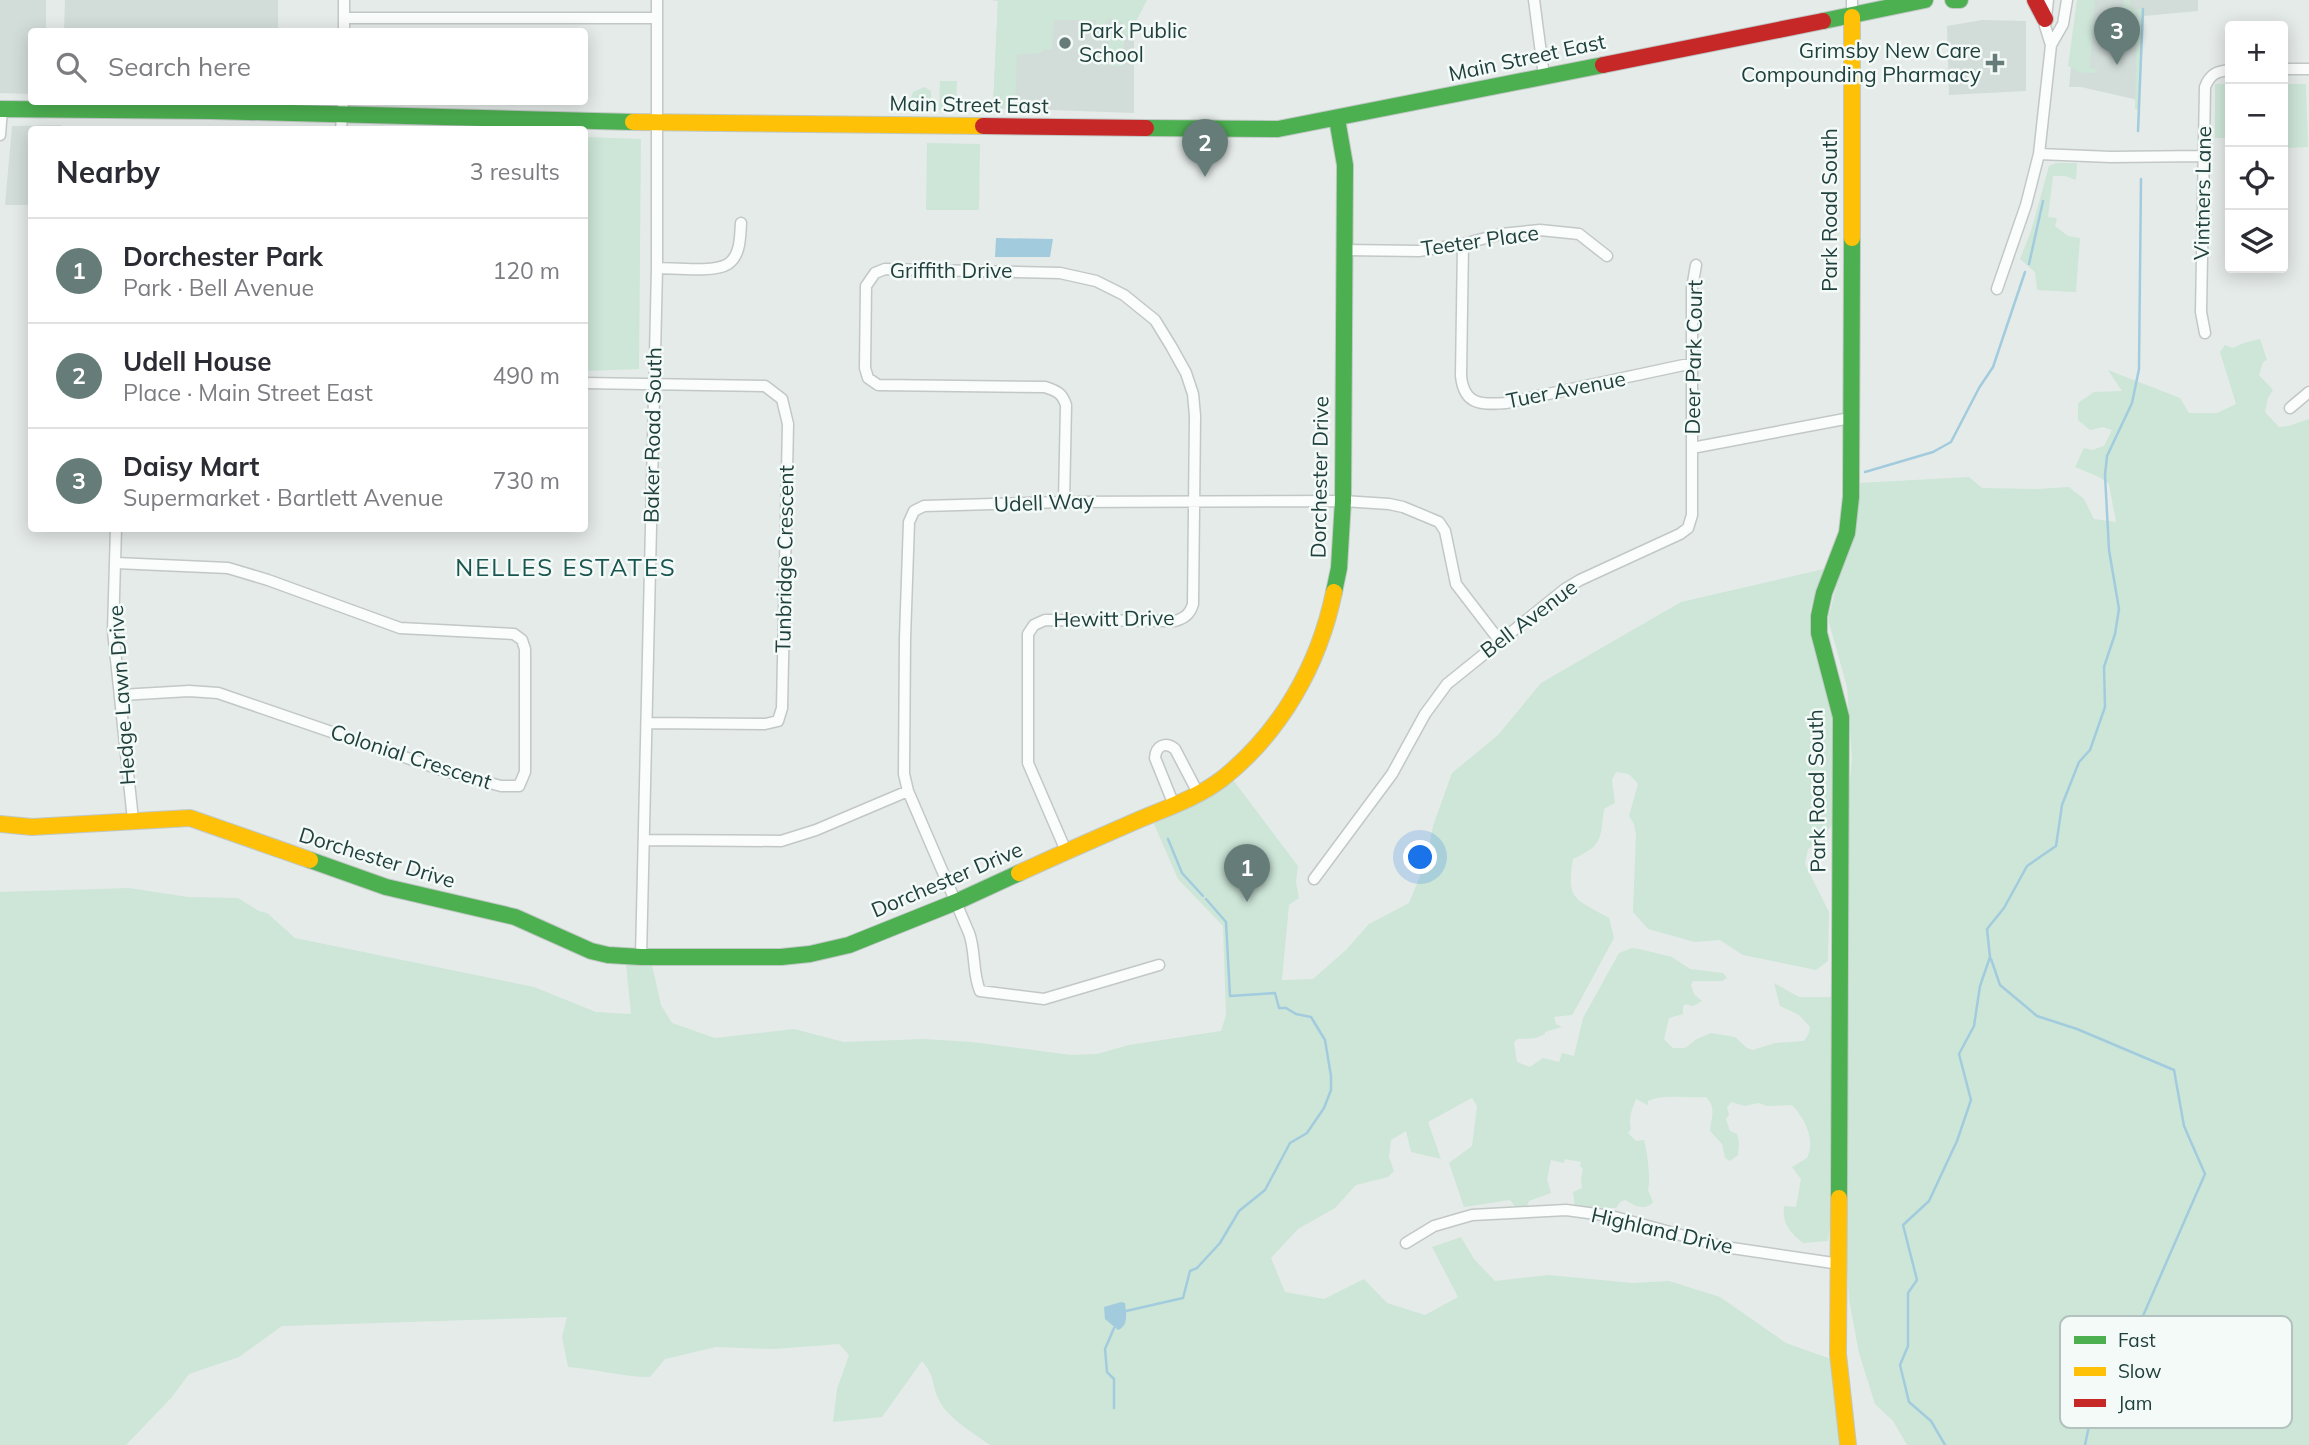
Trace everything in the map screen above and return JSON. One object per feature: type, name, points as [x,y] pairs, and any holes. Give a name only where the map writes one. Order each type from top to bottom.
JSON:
[{"type":"main road","name":"Main Street East","points":[[1,109],[658,123],[1278,129],[1736,37],[1852,8],[1925,0]]},
{"type":"main road","points":[[1953,0],[1960,0]]},
{"type":"main road","points":[[2035,0],[2045,19]]},
{"type":"main road","name":"Park Road South","points":[[1848,1445],[1838,1354],[1841,717],[1819,633],[1824,593],[1847,533],[1851,497],[1852,8]]},
{"type":"main road","name":"Dorchester Drive","points":[[0,824],[56,826],[183,818],[208,823],[386,887],[515,917],[591,951],[608,955],[781,957],[810,954],[849,944],[957,902],[1198,793],[1220,780],[1254,749],[1274,727],[1302,684],[1328,621],[1339,568],[1343,500],[1345,165],[1337,119]]},
{"type":"street","points":[[344,0],[344,28]]},
{"type":"street","name":"Baker Road South","points":[[641,957],[657,268],[657,0]]},
{"type":"street","points":[[1534,0],[1544,76]]},
{"type":"street","points":[[2048,0],[2045,26],[2052,45]]},
{"type":"street","points":[[1997,289],[2026,205],[2039,154],[2052,45],[2063,24],[2067,0]]},
{"type":"street","points":[[344,18],[657,18]]},
{"type":"street","points":[[2288,69],[2309,69]]},
{"type":"street","name":"Vintners Lane","points":[[2205,333],[2201,312],[2205,87],[2215,73],[2225,71]]},
{"type":"street","points":[[0,135],[1,109]]},
{"type":"street","points":[[2039,154],[2111,158],[2204,156]]},
{"type":"street","points":[[657,268],[712,268],[728,264],[740,243],[741,223]]},
{"type":"street","name":"Teeter Place","points":[[1345,250],[1419,251],[1501,234],[1540,230],[1579,234],[1607,256]]},
{"type":"street","name":"Tuer Avenue","points":[[1463,244],[1461,376],[1462,389],[1473,401],[1506,403],[1692,363]]},
{"type":"street","name":"Deer Park Court","points":[[1692,448],[1692,288],[1696,265]]},
{"type":"street","name":"Griffith Drive","points":[[1064,502],[1066,405],[1063,395],[1056,390],[1045,387],[878,384],[868,378],[865,369],[866,286],[875,273],[885,269],[1060,273],[1096,281],[1124,295],[1156,320],[1186,373],[1193,394],[1195,416],[1194,500]]},
{"type":"street","points":[[588,383],[654,384]]},
{"type":"street","name":"Tunbridge Crescent","points":[[647,723],[765,724],[778,720],[782,708],[783,667],[788,424],[782,399],[765,386],[654,384]]},
{"type":"street","points":[[2290,408],[2309,392]]},
{"type":"street","points":[[1692,448],[1850,418]]},
{"type":"street","name":"Bell Avenue","points":[[1314,879],[1392,774],[1437,696],[1458,673],[1580,580],[1660,544],[1688,527],[1692,515],[1692,448]]},
{"type":"street","name":"Udell Way","points":[[1159,965],[1044,999],[980,990],[974,978],[972,941],[908,791],[904,774],[904,650],[909,522],[915,510],[924,506],[1194,500],[1343,500],[1389,504],[1439,522],[1445,531],[1456,584],[1499,640]]},
{"type":"street","name":"Hewitt Drive","points":[[1066,851],[1028,763],[1028,634],[1034,625],[1045,620],[1175,621],[1187,615],[1193,604],[1194,500]]},
{"type":"street","name":"Hedge Lawn Drive","points":[[116,532],[113,631],[133,820]]},
{"type":"street","name":"Colonial Crescent","points":[[116,563],[228,568],[400,628],[514,634],[522,640],[525,649],[525,772],[519,786],[501,786],[445,771],[218,693],[189,691],[121,695]]},
{"type":"street","points":[[1174,805],[1155,758],[1159,747],[1167,745],[1175,749],[1198,793]]},
{"type":"street","points":[[645,840],[781,841],[817,830],[908,791]]},
{"type":"street","name":"Highland Drive","points":[[1406,1243],[1434,1226],[1472,1215],[1566,1210],[1611,1216],[1725,1247],[1840,1264]]},
{"type":"shaded area","points":[[0,0],[46,0],[46,28],[28,28],[28,94],[0,93]]},
{"type":"shaded area","points":[[65,0],[278,0],[278,28],[64,28]]},
{"type":"shaded area","name":"Park Public School","points":[[991,0],[1134,0],[1134,113],[993,108],[998,1]]},
{"type":"shaded area","points":[[2078,0],[2198,0],[2198,11],[2144,16],[2138,100],[2081,87],[2069,87]]},
{"type":"shaded area","points":[[1982,20],[2026,21],[2026,91],[1949,95],[1947,26]]},
{"type":"shaded area","points":[[61,125],[28,126],[28,205],[5,205],[12,126]]},
{"type":"green space","points":[[991,0],[1147,0],[1129,35],[1123,35],[1122,23],[1117,20],[1109,19],[1106,23],[1106,35],[1097,35],[1096,20],[1054,20],[1052,49],[1017,55],[1015,109],[993,108],[998,1]]},
{"type":"green space","points":[[2077,0],[2095,0],[2090,68],[2097,69],[2096,73],[2079,72],[2068,66]]},
{"type":"green space","points":[[2124,0],[2130,0],[2130,9],[2141,9],[2143,16],[2138,109],[2135,109],[2137,14],[2122,14]]},
{"type":"green space","points":[[1109,38],[1124,38],[1124,66],[1109,66]]},
{"type":"green space","points":[[940,81],[957,81],[956,111],[939,110]]},
{"type":"green space","points":[[2215,84],[2225,84],[2225,138],[2215,138]]},
{"type":"green space","points":[[2288,84],[2306,84],[2308,147],[2288,148]]},
{"type":"green space","points":[[924,87],[931,91],[932,110],[907,109],[913,92]]},
{"type":"green space","points":[[588,137],[641,139],[639,369],[588,371]]},
{"type":"green space","points":[[927,143],[980,144],[979,210],[926,210]]},
{"type":"green space","points":[[2056,163],[2077,163],[2076,180],[2053,176],[2048,217],[2057,218],[2055,226],[2068,236],[2080,238],[2076,292],[2037,290],[2035,272],[2020,259],[2031,231],[2049,166]]},
{"type":"green space","points":[[2260,339],[2267,360],[2263,362],[2259,375],[2273,390],[2265,412],[2279,427],[2309,419],[2309,1445],[1907,1445],[1893,1421],[1875,1404],[1859,1353],[1849,1300],[1847,1263],[1847,811],[1852,759],[1847,687],[1828,619],[1858,483],[1969,477],[1982,488],[2069,487],[2084,499],[2094,519],[2116,522],[2109,484],[2075,467],[2084,448],[2092,450],[2104,446],[2112,430],[2103,427],[2090,430],[2078,420],[2078,403],[2094,392],[2122,391],[2108,370],[2180,398],[2189,413],[2217,413],[2236,404],[2220,352],[2225,345],[2233,348]]},
{"type":"green space","points":[[1824,569],[1810,611],[1813,637],[1834,711],[1834,823],[1820,840],[1808,849],[1805,864],[1829,912],[1828,961],[1816,970],[1743,955],[1720,940],[1695,942],[1648,929],[1633,912],[1636,835],[1629,816],[1638,784],[1629,774],[1616,772],[1612,780],[1615,803],[1604,809],[1598,840],[1590,850],[1573,859],[1571,873],[1572,891],[1581,902],[1609,918],[1614,938],[1572,1015],[1554,1017],[1556,1024],[1562,1027],[1536,1038],[1517,1039],[1514,1043],[1517,1062],[1530,1067],[1543,1058],[1559,1062],[1562,1053],[1574,1056],[1583,1018],[1619,953],[1632,948],[1672,957],[1690,969],[1723,973],[1727,978],[1722,981],[1693,981],[1691,985],[1694,994],[1702,1001],[1693,1006],[1686,1004],[1683,1006],[1683,1014],[1669,1018],[1664,1039],[1673,1048],[1685,1048],[1711,1033],[1735,1037],[1753,1050],[1775,1043],[1804,1041],[1810,1027],[1799,1015],[1780,1006],[1774,983],[1799,997],[1832,997],[1831,1217],[1828,1241],[1803,1243],[1791,1231],[1784,1218],[1784,1206],[1796,1207],[1801,1179],[1792,1167],[1807,1158],[1810,1144],[1805,1123],[1792,1105],[1767,1106],[1759,1103],[1745,1106],[1731,1102],[1727,1108],[1729,1115],[1726,1119],[1730,1131],[1737,1134],[1739,1143],[1738,1155],[1730,1161],[1725,1158],[1722,1144],[1710,1131],[1712,1109],[1706,1097],[1661,1097],[1648,1101],[1648,1105],[1636,1099],[1628,1133],[1636,1141],[1644,1140],[1648,1190],[1653,1202],[1650,1205],[1636,1206],[1625,1200],[1616,1208],[1575,1207],[1573,1192],[1582,1188],[1583,1168],[1580,1167],[1581,1162],[1565,1159],[1564,1163],[1551,1160],[1547,1179],[1551,1193],[1529,1201],[1526,1209],[1516,1208],[1510,1200],[1464,1207],[1449,1163],[1472,1146],[1477,1106],[1472,1098],[1428,1122],[1441,1159],[1411,1152],[1406,1131],[1391,1140],[1389,1157],[1394,1171],[1388,1177],[1356,1185],[1335,1208],[1298,1229],[1271,1258],[1285,1292],[1324,1299],[1364,1279],[1387,1303],[1425,1315],[1458,1297],[1432,1247],[1461,1237],[1474,1259],[1495,1281],[1548,1275],[1632,1283],[1669,1281],[1720,1297],[1786,1343],[1831,1359],[1844,1445],[990,1445],[946,1411],[922,1361],[882,1417],[833,1422],[837,1389],[849,1355],[839,1344],[774,1349],[716,1347],[665,1359],[650,1377],[629,1376],[568,1367],[562,1337],[567,1317],[282,1326],[239,1357],[189,1374],[172,1397],[126,1445],[0,1445],[0,892],[129,888],[188,897],[238,898],[267,913],[295,938],[534,987],[596,1012],[631,1014],[626,964],[637,959],[652,965],[661,1005],[672,1023],[715,1038],[794,1029],[844,1042],[924,1039],[972,1042],[1071,1055],[1097,1054],[1129,1045],[1221,1031],[1226,1015],[1223,926],[1178,879],[1154,824],[1199,802],[1233,780],[1298,866],[1296,882],[1299,898],[1289,905],[1282,980],[1313,979],[1346,950],[1369,924],[1409,903],[1427,859],[1433,826],[1452,773],[1498,735],[1541,683],[1681,602]]},
{"type":"water","points":[[996,238],[1053,239],[1050,257],[995,257]]},
{"type":"water","points":[[1125,1303],[1126,1319],[1124,1326],[1118,1330],[1105,1319],[1104,1307]]},
{"type":"waterway","points":[[2138,131],[2143,9]]},
{"type":"waterway","points":[[1945,1445],[1931,1421],[1909,1402],[1900,1365],[1908,1346],[1908,1293],[1917,1280],[1903,1225],[1929,1201],[1957,1141],[1971,1100],[1959,1054],[1974,1026],[1980,986],[1990,957],[1987,929],[2004,908],[2027,866],[2056,846],[2062,805],[2079,762],[2090,750],[2105,707],[2104,667],[2115,634],[2119,609],[2109,550],[2105,475],[2107,456],[2132,403],[2139,369],[2141,179]]},
{"type":"waterway","points":[[2029,264],[2043,201]]},
{"type":"waterway","points":[[1865,472],[1933,452],[1951,442],[1993,367],[2025,272]]},
{"type":"waterway","points":[[1168,839],[1182,873],[1203,896]]},
{"type":"waterway","points":[[1126,1311],[1183,1298],[1190,1271],[1197,1268],[1220,1243],[1239,1211],[1265,1190],[1290,1143],[1307,1133],[1324,1108],[1331,1090],[1325,1040],[1311,1017],[1279,1008],[1275,993],[1230,996],[1226,922],[1206,899]]},
{"type":"waterway","points":[[1991,959],[2000,985],[2037,1016],[2077,1029],[2174,1070],[2184,1126],[2205,1174],[2143,1316]]},
{"type":"waterway","points":[[1114,1328],[1105,1349],[1107,1372],[1114,1379],[1114,1408]]},
{"type":"waterway","points":[[2085,1445],[2089,1428]]},
{"type":"traffic: fast","points":[[1823,21],[1925,0]]},
{"type":"traffic: fast","points":[[1953,0],[1960,0]]},
{"type":"traffic: fast","points":[[1146,128],[1278,129],[1603,65]]},
{"type":"traffic: fast","points":[[0,109],[211,111],[633,122]]},
{"type":"traffic: fast","points":[[1334,592],[1339,568],[1343,501],[1345,165],[1337,119]]},
{"type":"traffic: fast","points":[[1839,1198],[1841,717],[1819,633],[1819,616],[1824,593],[1847,533],[1851,497],[1852,238]]},
{"type":"traffic: fast","points":[[310,860],[386,887],[515,917],[591,951],[641,957],[781,957],[810,954],[849,945],[956,902],[1019,873]]},
{"type":"traffic: slow","points":[[1852,17],[1852,238]]},
{"type":"traffic: slow","points":[[633,122],[983,126]]},
{"type":"traffic: slow","points":[[1019,873],[1191,797],[1222,779],[1262,740],[1294,695],[1308,671],[1334,592]]},
{"type":"traffic: slow","points":[[0,824],[32,827],[190,818],[310,860]]},
{"type":"traffic: slow","points":[[1839,1198],[1838,1354],[1848,1445]]},
{"type":"traffic: jam","points":[[2035,0],[2045,19]]},
{"type":"traffic: jam","points":[[1603,65],[1823,21]]},
{"type":"traffic: jam","points":[[983,126],[1146,128]]},
{"type":"place","name":"Park Public School","points":[[1065,43]]},
{"type":"place","name":"Grimsby New Care Compounding Pharmacy","points":[[1995,63]]},
{"type":"place","name":"Daisy Mart","points":[[2117,65]]},
{"type":"place","name":"Udell House","points":[[1205,177]]},
{"type":"place","name":"Dorchester Park","points":[[1247,902]]},
{"type":"district","name":"NELLES ESTATES","points":[[566,568]]}]
